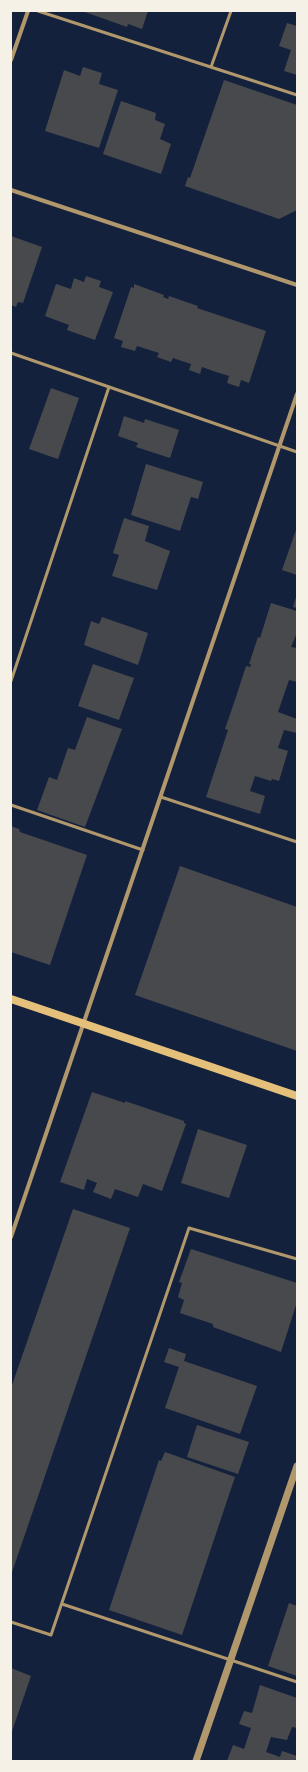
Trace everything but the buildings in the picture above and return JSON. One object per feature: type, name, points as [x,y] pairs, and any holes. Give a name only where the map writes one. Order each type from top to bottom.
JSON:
[{"type":"main road","points":[[11,999],[297,1096]]},
{"type":"street","points":[[11,60],[28,11]]},
{"type":"street","points":[[11,190],[297,285]]},
{"type":"street","points":[[11,1237],[297,394]]},
{"type":"street","points":[[196,1761],[297,1466]]},
{"type":"lane","points":[[38,11],[297,95]]},
{"type":"lane","points":[[211,67],[231,11]]},
{"type":"lane","points":[[11,354],[297,452]]},
{"type":"lane","points":[[11,681],[109,387]]},
{"type":"lane","points":[[161,797],[297,842]]},
{"type":"lane","points":[[11,805],[143,850]]},
{"type":"lane","points":[[11,1622],[51,1635],[190,1228],[297,1259]]},
{"type":"lane","points":[[62,1604],[297,1682]]}]
